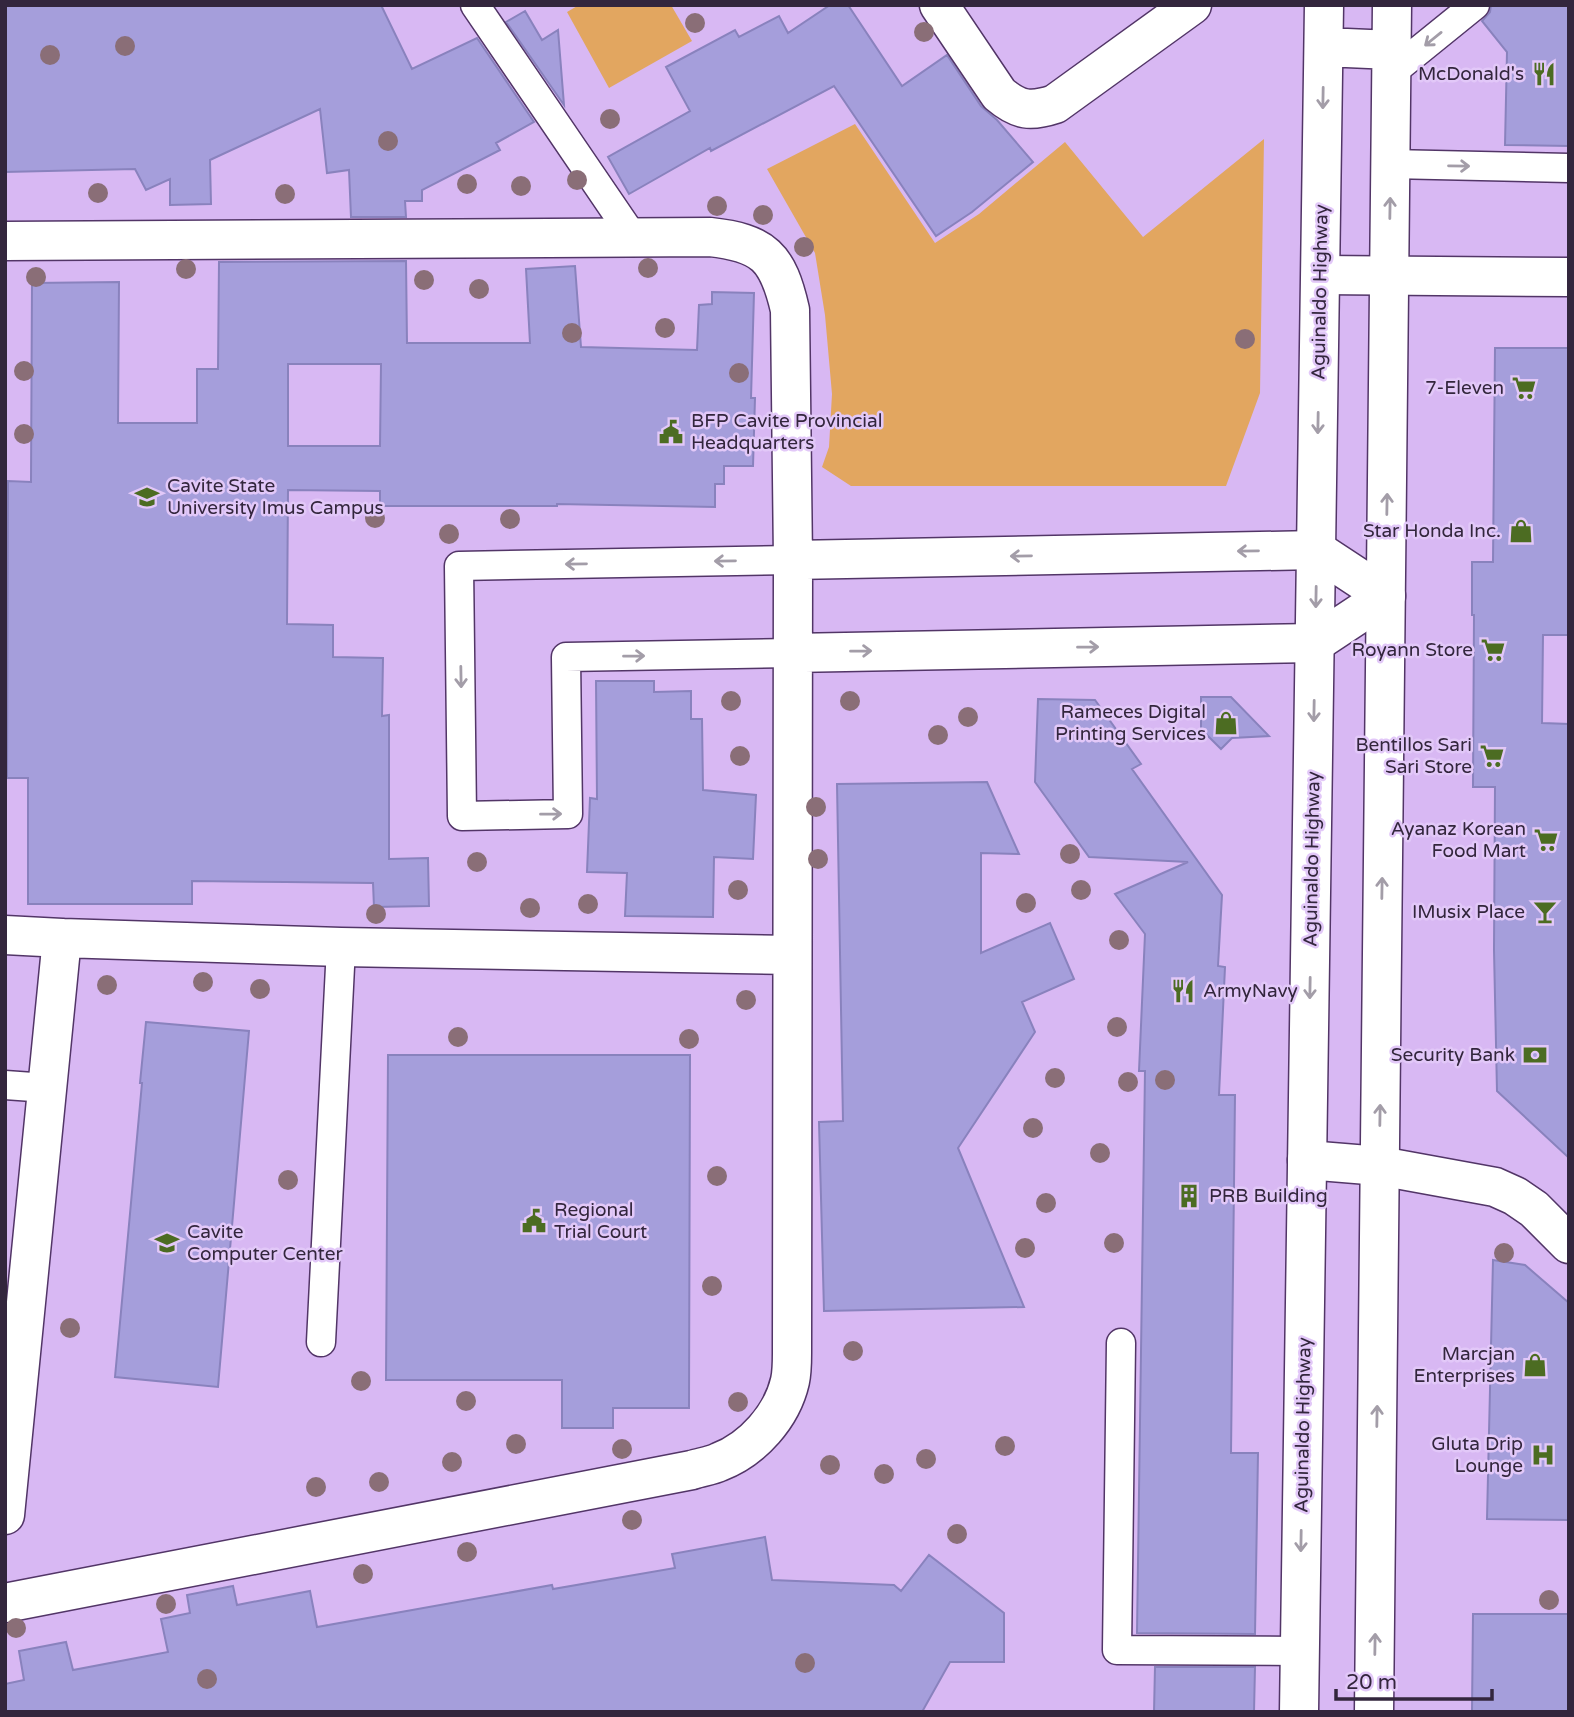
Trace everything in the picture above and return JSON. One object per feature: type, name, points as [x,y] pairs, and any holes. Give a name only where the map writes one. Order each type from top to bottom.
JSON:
[{"type":"main road","points":[[940,5],[999,94],[1010,104],[1023,109],[1039,109],[1055,104],[1192,5]]},
{"type":"main road","name":"Aguinaldo Highway","points":[[1298,1712],[1324,5]]},
{"type":"main road","points":[[1374,1712],[1392,5]]},
{"type":"main road","points":[[1324,47],[1391,61]]},
{"type":"main road","points":[[5,241],[710,237],[736,240],[759,249],[774,265],[785,284],[790,310],[793,560],[792,1353],[790,1380],[780,1406],[765,1429],[744,1449],[720,1462],[692,1470],[5,1603]]},
{"type":"main road","points":[[1321,275],[1569,276]]},
{"type":"main road","points":[[793,560],[1317,550],[1386,596]]},
{"type":"main road","points":[[792,653],[1315,643],[1386,596]]},
{"type":"main road","points":[[5,934],[341,947],[792,955]]},
{"type":"main road","points":[[5,1515],[62,938]]},
{"type":"main road","points":[[1307,1160],[1380,1167],[1494,1187],[1515,1196],[1534,1209],[1569,1244]]},
{"type":"lane","points":[[475,5],[633,237]]},
{"type":"lane","points":[[1391,61],[1475,5]]},
{"type":"lane","points":[[1390,164],[1569,168]]},
{"type":"lane","points":[[792,653],[566,657],[568,814],[462,816],[459,566],[793,560]]},
{"type":"lane","points":[[321,1342],[341,947]]},
{"type":"lane","points":[[5,1085],[47,1088]]},
{"type":"lane","points":[[1121,1343],[1117,1650],[1300,1651]]},
{"type":"shaded area","points":[[579,5],[671,5],[692,41],[609,88],[567,12]]},
{"type":"shaded area","points":[[855,124],[935,243],[979,214],[1065,142],[1143,237],[1264,139],[1260,393],[1226,486],[851,486],[822,467],[829,447],[832,394],[825,315],[815,253],[767,169]]},
{"type":"building","points":[[5,5],[381,5],[412,69],[477,38],[534,122],[496,143],[500,150],[422,190],[422,201],[405,201],[406,217],[351,217],[349,170],[327,173],[320,109],[210,160],[211,204],[170,205],[170,179],[146,190],[135,169],[5,172]]},
{"type":"building","points":[[830,5],[848,5],[902,86],[947,55],[981,106],[997,120],[1033,162],[972,212],[936,236],[834,86],[711,151],[710,148],[629,194],[608,157],[690,111],[666,67],[735,30],[739,37],[779,16],[788,33]]},
{"type":"building","name":"McDonald's","points":[[1491,5],[1569,5],[1569,146],[1505,145],[1507,52],[1482,21],[1490,12]]},
{"type":"building","points":[[525,11],[542,40],[558,30],[564,105],[506,22]]},
{"type":"building","points":[[406,261],[407,343],[530,343],[526,269],[575,266],[581,347],[697,350],[699,305],[712,304],[712,292],[754,293],[751,398],[755,398],[753,466],[724,466],[724,484],[715,484],[715,507],[557,504],[380,506],[380,491],[288,490],[287,624],[333,625],[333,657],[383,658],[382,716],[389,715],[389,859],[428,858],[429,906],[374,907],[373,883],[192,881],[192,904],[28,904],[28,778],[7,778],[8,481],[31,482],[32,283],[119,282],[118,423],[197,423],[197,369],[218,369],[219,262]],"holes":[[[288,364],[381,364],[380,446],[288,446]]]},
{"type":"building","points":[[1495,348],[1569,348],[1569,635],[1543,635],[1542,723],[1569,724],[1569,1158],[1497,1091],[1495,787],[1473,787],[1472,615],[1472,562],[1493,562]]},
{"type":"building","points":[[596,681],[654,681],[654,692],[691,691],[691,719],[702,719],[703,790],[756,795],[753,859],[714,857],[713,917],[625,916],[627,873],[587,872],[590,798],[597,799]]},
{"type":"building","name":"Rameces Digital Printing Services","points":[[1201,697],[1231,697],[1269,736],[1232,738],[1221,749],[1201,729]]},
{"type":"building","points":[[1038,699],[1095,700],[1141,764],[1132,769],[1222,895],[1218,966],[1225,967],[1219,1095],[1235,1095],[1231,1453],[1258,1453],[1255,1634],[1137,1633],[1145,1071],[1139,1071],[1145,934],[1115,894],[1188,862],[1089,857],[1035,782]]},
{"type":"building","points":[[987,782],[1019,854],[981,853],[981,953],[1050,923],[1074,979],[1022,1002],[1035,1032],[958,1148],[1024,1307],[824,1311],[819,1122],[843,1121],[837,784]]},
{"type":"building","points":[[146,1022],[249,1031],[218,1387],[115,1377]]},
{"type":"building","points":[[388,1055],[690,1055],[689,1408],[613,1408],[613,1428],[562,1428],[562,1380],[386,1380]]},
{"type":"building","points":[[1493,1260],[1525,1265],[1569,1303],[1569,1520],[1487,1519]]},
{"type":"building","points":[[765,1537],[772,1580],[894,1585],[901,1591],[929,1555],[1004,1613],[1004,1662],[950,1662],[922,1712],[5,1712],[5,1684],[24,1680],[19,1651],[66,1642],[73,1670],[168,1652],[161,1619],[190,1613],[187,1595],[233,1586],[237,1605],[310,1591],[317,1627],[552,1585],[553,1589],[675,1568],[672,1554]]},
{"type":"building","points":[[1473,1614],[1569,1614],[1569,1712],[1472,1712]]},
{"type":"building","points":[[1155,1667],[1255,1667],[1254,1712],[1154,1712]]},
{"type":"place","name":"McDonald's","points":[[1544,74]]},
{"type":"place","name":"7-Eleven","points":[[1524,388]]},
{"type":"place","name":"BFP Cavite Provincial Headquarters","points":[[671,432]]},
{"type":"place","name":"Cavite State University Imus Campus","points":[[147,497]]},
{"type":"place","name":"Star Honda Inc.","points":[[1521,531]]},
{"type":"place","name":"Royann Store","points":[[1493,650]]},
{"type":"place","name":"Rameces Digital Printing Services","points":[[1226,723]]},
{"type":"place","name":"Bentillos Sari Sari Store","points":[[1492,756]]},
{"type":"place","name":"Ayanaz Korean Food Mart","points":[[1546,840]]},
{"type":"place","name":"IMusix Place","points":[[1545,912]]},
{"type":"place","name":"ArmyNavy","points":[[1183,991]]},
{"type":"place","name":"Security Bank","points":[[1535,1055]]},
{"type":"place","name":"PRB Building","points":[[1189,1196]]},
{"type":"place","name":"Regional Trial Court","points":[[534,1221]]},
{"type":"place","name":"Cavite Computer Center","points":[[167,1243]]},
{"type":"place","name":"Marcjan Enterprises","points":[[1535,1365]]},
{"type":"place","name":"Gluta Drip Lounge","points":[[1543,1455]]}]
